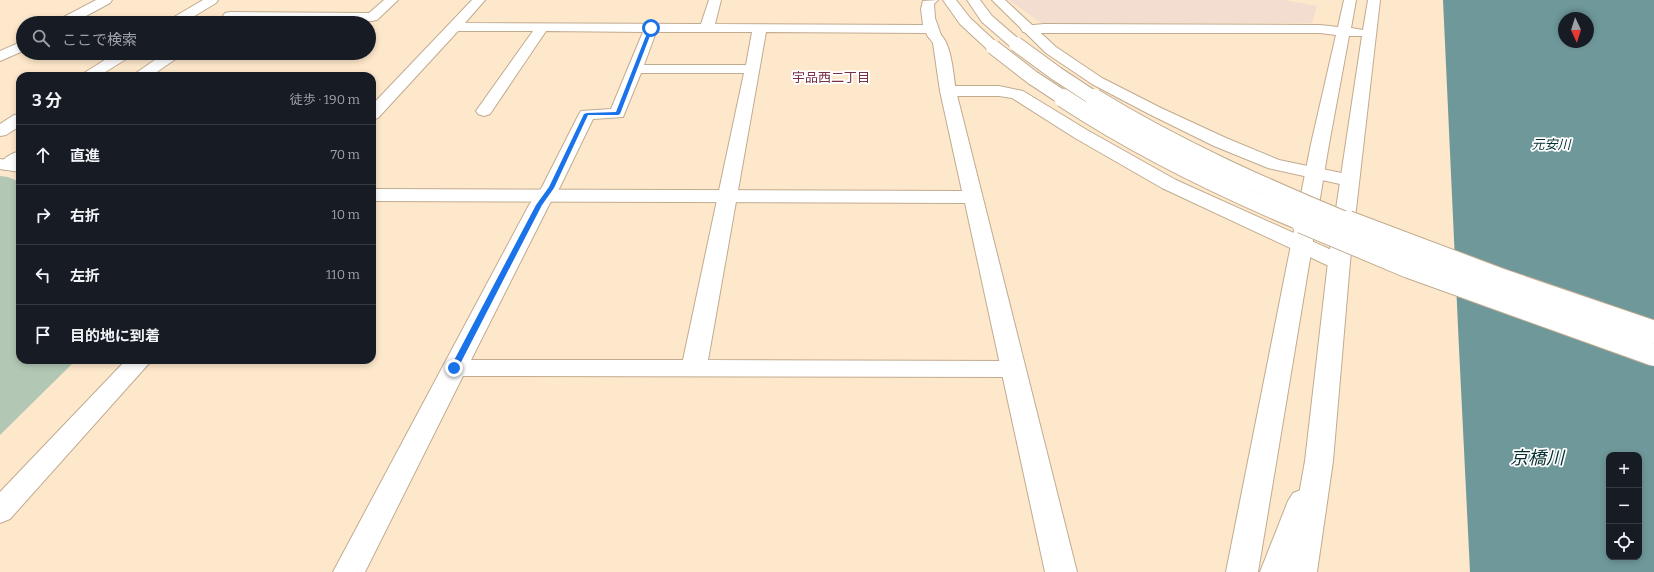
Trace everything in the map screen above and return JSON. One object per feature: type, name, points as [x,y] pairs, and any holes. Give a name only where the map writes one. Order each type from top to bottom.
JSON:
[{"type":"street","points":[[76,16],[106,0]]},
{"type":"street","points":[[186,16],[212,0]]},
{"type":"street","points":[[373,16],[392,0]]},
{"type":"street","points":[[376,111],[478,0]]},
{"type":"street","points":[[707,28],[716,0]]},
{"type":"street","points":[[932,0],[929,1],[927,6],[933,32],[940,42],[948,91],[1062,572]]},
{"type":"street","points":[[948,0],[965,21],[993,47],[1033,78],[1086,113],[1129,138],[1239,195],[1409,267],[1654,355]]},
{"type":"street","points":[[973,0],[987,19],[1016,44],[1072,85],[1142,126],[1253,182],[1416,249],[1654,332]]},
{"type":"street","points":[[998,0],[1051,50],[1097,81],[1155,112],[1220,142],[1274,164],[1349,180]]},
{"type":"street","points":[[1242,572],[1315,173],[1350,0]]},
{"type":"street","points":[[1301,572],[1319,461],[1339,262],[1374,0]]},
{"type":"street","points":[[231,16],[249,4]]},
{"type":"street","points":[[454,27],[707,28],[933,32]]},
{"type":"street","points":[[484,111],[542,28]]},
{"type":"street","points":[[348,572],[539,205],[551,188],[587,114],[618,114],[651,28]]},
{"type":"street","points":[[694,368],[760,29]]},
{"type":"street","points":[[1028,29],[1344,30],[1369,35]]},
{"type":"street","points":[[0,57],[16,49]]},
{"type":"street","points":[[95,72],[115,60]]},
{"type":"street","points":[[147,72],[165,60]]},
{"type":"street","points":[[635,69],[753,69]]},
{"type":"street","points":[[948,91],[999,91],[1017,94],[1081,134],[1169,184],[1339,262]]},
{"type":"street","points":[[0,131],[16,121]]},
{"type":"street","points":[[376,195],[973,197]]},
{"type":"street","points":[[0,511],[136,364]]},
{"type":"street","points":[[454,368],[1013,369]]},
{"type":"street","points":[[1276,572],[1319,461]]},
{"type":"shaded area","points":[[1009,0],[1284,0],[1317,6],[1312,23],[1041,23]]},
{"type":"green space","points":[[0,176],[16,180],[16,364],[72,364],[0,435]]},
{"type":"water","name":"元安川","points":[[1443,0],[1654,0],[1654,572],[1470,572]]},
{"type":"district","name":"宇品西二丁目","points":[[831,77]]},
{"type":"route","points":[[454,368],[539,205],[551,188],[587,114],[618,114],[651,28]]},
{"type":"water label","name":"京橋川","points":[[1537,458]]}]
